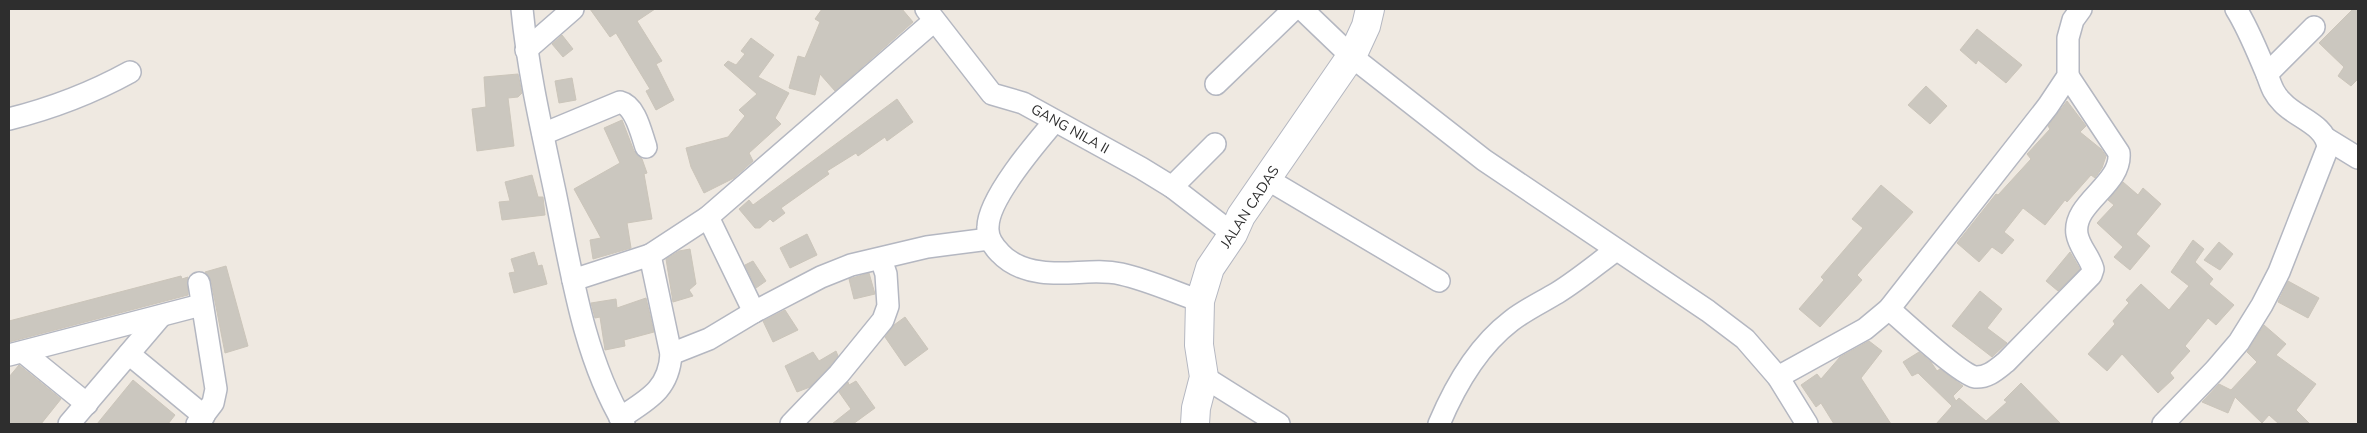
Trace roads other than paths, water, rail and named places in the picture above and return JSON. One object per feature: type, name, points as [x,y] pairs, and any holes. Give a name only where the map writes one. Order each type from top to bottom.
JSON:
[{"type":"street","points":[[522,9],[526,50],[573,280],[599,377],[622,421],[654,394],[668,374],[671,354],[650,255]]},
{"type":"street","points":[[526,50],[573,9]]},
{"type":"street","points":[[1216,84],[1294,9]]},
{"type":"street","points":[[1302,9],[1351,56],[1484,160],[1708,311],[1746,339],[1778,377],[1807,424]]},
{"type":"street","name":"JALAN CADAS","points":[[1195,424],[1196,408],[1204,377],[1199,345],[1200,301],[1210,268],[1233,234],[1241,216],[1360,42],[1370,9]]},
{"type":"street","points":[[1889,309],[1970,375],[1984,376],[1993,373],[2006,362],[2092,275],[2094,269],[2082,248],[2077,234],[2077,227],[2084,210],[2118,168],[2119,153],[2068,76],[2068,38],[2073,20],[2081,9]]},
{"type":"street","points":[[2236,9],[2267,74],[2272,91],[2283,104],[2314,126],[2327,139],[2358,158]]},
{"type":"street","points":[[573,280],[650,255],[708,217],[930,15]]},
{"type":"street","name":"GANG NILA II","points":[[930,15],[992,94],[1023,103],[1054,122],[1172,186],[1233,234]]},
{"type":"street","points":[[2267,74],[2314,27]]},
{"type":"street","points":[[9,120],[49,109],[93,92],[130,72]]},
{"type":"street","points":[[1778,377],[1865,329],[1889,309],[2048,106],[2068,76]]},
{"type":"street","points":[[543,134],[620,102],[628,107],[636,120],[646,147]]},
{"type":"street","points":[[1054,122],[1020,162],[994,208],[988,226],[990,239],[1004,257],[1028,269],[1048,272],[1095,271],[1120,274],[1200,301]]},
{"type":"street","points":[[2163,424],[2239,342],[2262,305],[2279,272],[2326,154],[2327,139]]},
{"type":"street","points":[[1172,186],[1215,144]]},
{"type":"street","points":[[1267,180],[1439,281]]},
{"type":"street","points":[[708,217],[754,312]]},
{"type":"street","points":[[671,354],[709,339],[754,312],[851,265],[927,247],[990,239]]},
{"type":"street","points":[[1440,424],[1452,394],[1472,363],[1510,321],[1558,293],[1616,250]]},
{"type":"street","points":[[791,424],[839,374],[883,320],[888,306],[886,274],[881,259]]},
{"type":"street","points":[[129,354],[200,420],[213,404],[216,389],[201,305],[199,283]]},
{"type":"street","points":[[16,354],[201,305]]},
{"type":"street","points":[[70,424],[161,316]]},
{"type":"street","points":[[16,354],[87,404]]},
{"type":"street","points":[[1204,377],[1279,424]]}]
